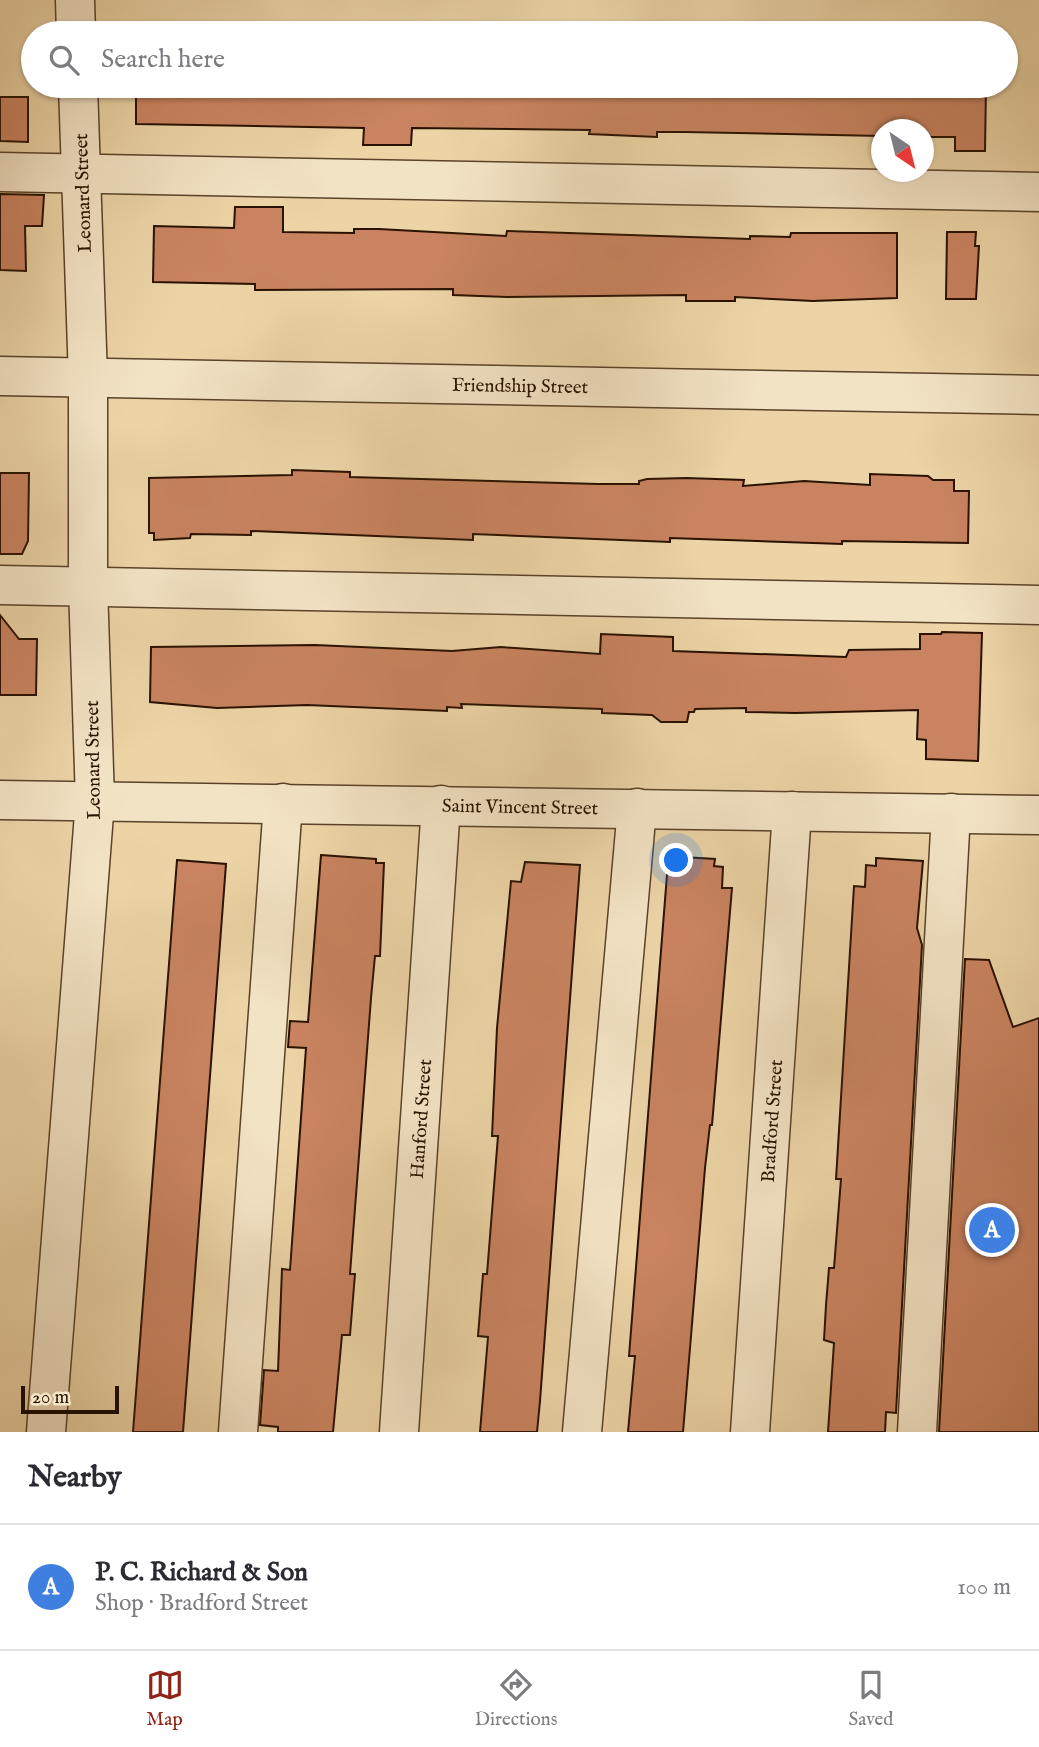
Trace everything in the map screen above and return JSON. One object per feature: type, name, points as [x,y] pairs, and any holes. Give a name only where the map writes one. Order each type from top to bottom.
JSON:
[{"type":"street","points":[[75,0],[76,21]]},
{"type":"street","name":"Leonard Street","points":[[47,1432],[95,801],[88,586],[88,378],[78,98]]},
{"type":"street","points":[[0,172],[1039,192]]},
{"type":"street","name":"Friendship Street","points":[[0,376],[1039,395]]},
{"type":"street","points":[[0,585],[1039,605]]},
{"type":"street","name":"Saint Vincent Street","points":[[0,800],[1039,815]]},
{"type":"street","points":[[238,1432],[284,803]]},
{"type":"street","name":"Hanford Street","points":[[399,1432],[441,805]]},
{"type":"street","points":[[582,1432],[637,808]]},
{"type":"street","name":"Bradford Street","points":[[750,1432],[792,811]]},
{"type":"street","points":[[917,1432],[951,813]]},
{"type":"building","points":[[0,97],[28,98],[28,142],[0,141]]},
{"type":"building","points":[[136,98],[986,98],[985,151],[955,151],[955,137],[934,137],[934,119],[871,119],[871,136],[657,132],[657,137],[589,134],[590,130],[412,128],[411,145],[363,145],[364,128],[136,124]]},
{"type":"building","points":[[0,194],[44,195],[42,226],[25,226],[26,271],[0,270]]},
{"type":"building","points":[[235,207],[283,207],[283,232],[354,233],[354,229],[379,229],[506,236],[507,231],[750,239],[750,236],[790,237],[791,233],[897,233],[897,298],[813,301],[735,297],[735,301],[686,301],[686,295],[507,297],[453,295],[453,289],[255,290],[255,284],[153,282],[154,226],[234,228]]},
{"type":"building","points":[[947,232],[976,232],[975,246],[979,246],[976,299],[946,299]]},
{"type":"building","points":[[292,470],[350,472],[350,477],[598,484],[639,484],[639,481],[647,479],[744,480],[743,486],[804,481],[870,485],[870,474],[928,476],[933,480],[954,480],[954,491],[969,491],[968,543],[842,541],[842,544],[670,538],[670,542],[473,534],[473,540],[251,531],[251,535],[191,534],[190,538],[154,540],[154,533],[149,533],[149,478],[292,475]]},
{"type":"building","points":[[0,473],[29,473],[28,541],[22,554],[0,554]]},
{"type":"building","points":[[0,615],[19,639],[37,639],[36,695],[0,695]]},
{"type":"building","points":[[982,633],[978,761],[926,759],[926,740],[917,739],[918,710],[795,713],[746,712],[746,708],[695,709],[694,712],[689,712],[687,722],[661,722],[652,715],[602,713],[602,709],[461,704],[462,708],[447,707],[447,711],[307,705],[217,708],[150,702],[151,647],[315,645],[452,651],[501,647],[600,654],[601,634],[673,637],[673,651],[846,657],[849,650],[920,649],[920,634]]},
{"type":"building","points":[[321,855],[376,859],[376,863],[384,863],[380,956],[375,956],[371,998],[350,1274],[355,1274],[350,1335],[342,1335],[333,1432],[278,1432],[278,1427],[260,1425],[264,1370],[278,1371],[282,1269],[290,1270],[306,1048],[288,1047],[290,1021],[308,1022]]},
{"type":"building","points":[[683,857],[715,859],[714,866],[723,867],[722,888],[732,888],[683,1432],[628,1432],[635,1356],[629,1356],[668,862],[682,864]]},
{"type":"building","points":[[876,858],[923,861],[917,928],[922,945],[896,1413],[886,1412],[885,1432],[828,1432],[834,1343],[824,1340],[829,1268],[834,1268],[841,1179],[836,1179],[854,886],[865,887],[866,865],[876,866]]},
{"type":"building","points":[[177,860],[226,864],[183,1432],[133,1432]]},
{"type":"building","points":[[525,862],[580,865],[540,1401],[537,1432],[480,1432],[488,1337],[478,1336],[483,1274],[487,1274],[498,1136],[492,1136],[497,1028],[511,881],[521,882]]},
{"type":"building","points":[[965,959],[989,960],[1013,1027],[1039,1018],[1039,1432],[939,1432]]},
{"type":"place","name":"P. C. Richard & Son","points":[[992,1230]]}]
